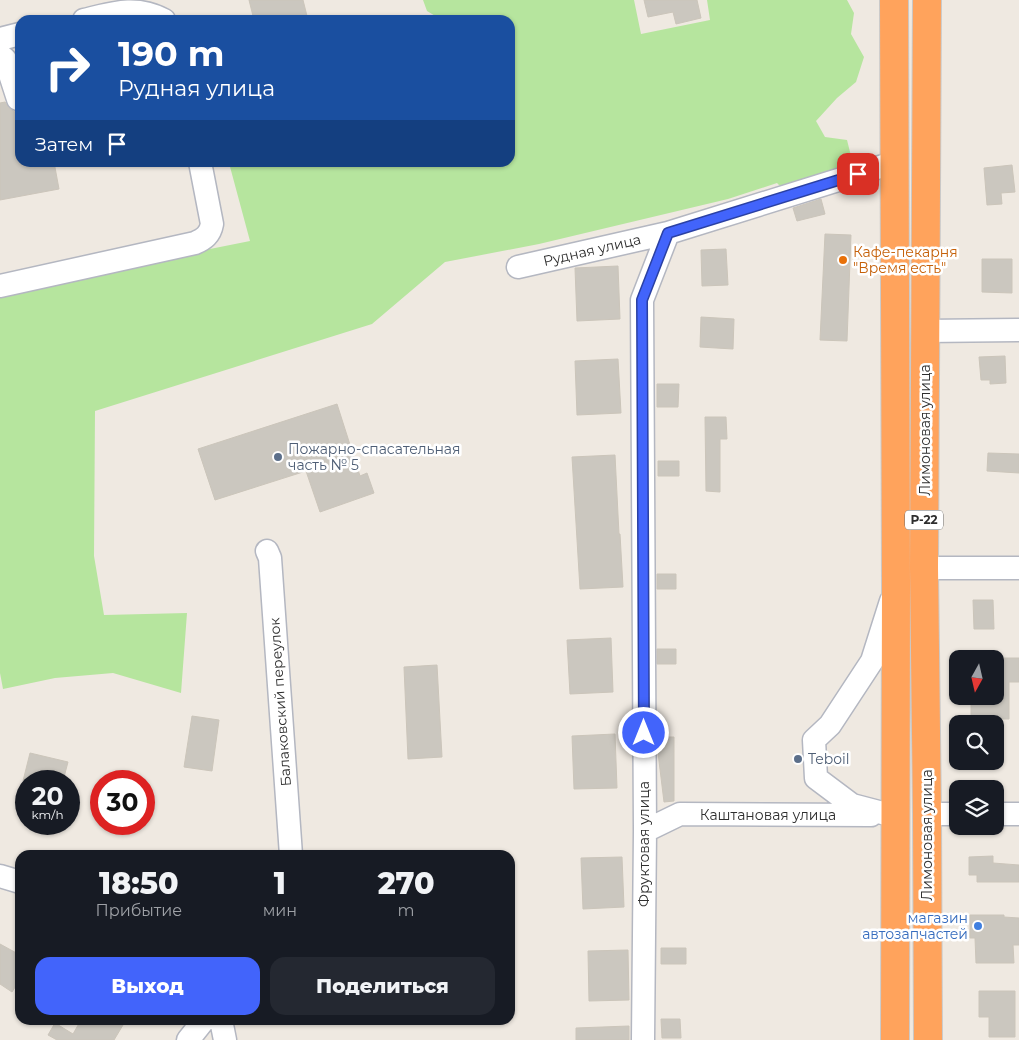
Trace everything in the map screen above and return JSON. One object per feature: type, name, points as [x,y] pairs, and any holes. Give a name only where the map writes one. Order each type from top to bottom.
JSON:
[{"type":"highway","name":"Лимоновая улица","points":[[894,0],[896,162],[895,1040]]},
{"type":"highway","name":"Лимоновая улица","points":[[927,0],[924,568],[928,814],[928,1040]]},
{"type":"street","points":[[163,0],[165,15]]},
{"type":"street","points":[[108,15],[133,10],[155,15]]},
{"type":"street","points":[[0,39],[15,35]]},
{"type":"street","points":[[0,55],[5,59],[15,90]]},
{"type":"street","name":"Рудная улица","points":[[518,267],[668,233],[896,162]]},
{"type":"street","points":[[0,286],[195,243],[205,239],[211,231],[212,224],[201,167]]},
{"type":"street","name":"Фруктовая улица","points":[[643,1040],[645,831],[642,300],[668,233]]},
{"type":"street","points":[[925,331],[1019,330]]},
{"type":"street","name":"Балаковский переулок","points":[[267,550],[270,558],[291,850]]},
{"type":"street","points":[[924,568],[1019,568]]},
{"type":"street","points":[[894,816],[852,805],[816,778],[814,740],[830,725],[872,661],[896,584]]},
{"type":"street","name":"Каштановая улица","points":[[645,831],[680,814],[894,816]]},
{"type":"street","points":[[928,814],[949,814]]},
{"type":"street","points":[[1004,814],[1019,814]]},
{"type":"street","points":[[0,876],[15,880]]},
{"type":"street","points":[[188,1040],[200,1025]]},
{"type":"street","points":[[222,1025],[225,1040]]},
{"type":"green space","points":[[423,0],[634,0],[641,34],[710,20],[707,0],[847,0],[854,13],[851,34],[864,57],[856,82],[837,98],[816,121],[825,137],[847,140],[852,160],[831,180],[784,190],[777,183],[728,199],[539,244],[445,262],[372,324],[95,411],[94,556],[104,615],[187,613],[181,693],[113,673],[55,678],[3,689],[0,673],[0,291],[250,241],[230,167],[515,167],[515,15],[434,15],[427,11]]},
{"type":"building","points":[[249,0],[303,0],[307,15],[253,15]]},
{"type":"building","points":[[644,0],[697,0],[701,18],[676,24],[673,12],[648,17]]},
{"type":"building","points":[[5,102],[15,112],[15,167],[55,167],[59,189],[0,200],[0,103]]},
{"type":"building","points":[[1012,165],[1015,192],[1001,193],[1002,204],[987,205],[984,168]]},
{"type":"building","points":[[821,199],[825,214],[797,221],[793,208]]},
{"type":"building","points":[[825,234],[851,235],[847,341],[820,340]]},
{"type":"building","points":[[726,249],[728,285],[702,286],[701,250]]},
{"type":"building","points":[[982,259],[1012,259],[1012,293],[982,292]]},
{"type":"building","points":[[618,266],[620,319],[577,321],[575,268]]},
{"type":"building","points":[[701,317],[734,319],[733,349],[700,347]]},
{"type":"building","points":[[1005,356],[1006,383],[990,384],[990,380],[981,380],[979,357]]},
{"type":"building","points":[[618,359],[621,413],[577,415],[575,361]]},
{"type":"building","points":[[657,384],[679,384],[678,407],[657,407]]},
{"type":"building","points":[[337,404],[360,476],[367,473],[374,493],[320,512],[306,471],[215,500],[198,449]]},
{"type":"building","points":[[705,417],[726,417],[727,439],[720,439],[720,492],[706,491]]},
{"type":"building","points":[[988,453],[1019,454],[1019,473],[987,471]]},
{"type":"building","points":[[615,455],[623,587],[580,589],[572,457]]},
{"type":"building","points":[[658,461],[679,461],[679,476],[658,476]]},
{"type":"building","points":[[657,574],[676,574],[676,589],[657,589]]},
{"type":"building","points":[[973,600],[993,600],[994,629],[974,629]]},
{"type":"building","points":[[611,638],[613,692],[570,694],[567,640]]},
{"type":"building","points":[[657,649],[676,649],[676,664],[657,664]]},
{"type":"building","points":[[1004,658],[1019,658],[1019,682],[1009,682],[1009,719],[1004,719],[1004,715],[971,715],[971,705],[1004,705]]},
{"type":"building","points":[[437,665],[442,757],[408,759],[404,667]]},
{"type":"building","points":[[192,716],[219,720],[212,771],[184,767]]},
{"type":"building","points":[[615,734],[617,788],[574,789],[572,736]]},
{"type":"building","points":[[658,737],[674,737],[674,801],[664,802]]},
{"type":"building","points":[[30,753],[68,762],[66,770],[26,770]]},
{"type":"building","points":[[993,856],[993,863],[1019,865],[1019,882],[977,882],[977,875],[969,875],[969,857]]},
{"type":"building","points":[[622,857],[624,907],[583,909],[581,858]]},
{"type":"building","points":[[970,915],[1004,915],[1004,917],[1019,918],[1019,945],[1013,945],[1014,963],[976,963],[975,938],[970,938]]},
{"type":"building","points":[[0,944],[15,952],[15,987],[12,992],[0,984]]},
{"type":"building","points":[[661,948],[686,948],[686,964],[661,964]]},
{"type":"building","points":[[628,950],[629,1000],[589,1001],[588,951]]},
{"type":"building","points":[[979,991],[1015,991],[1015,1037],[989,1037],[989,1017],[979,1017]]},
{"type":"building","points":[[661,1019],[680,1019],[681,1038],[662,1038]]},
{"type":"building","points":[[54,1025],[58,1025],[73,1034],[78,1025],[123,1025],[114,1040],[57,1040],[48,1035]]},
{"type":"building","points":[[629,1026],[629,1040],[576,1040],[576,1028]]},
{"type":"place","name":"Кафе-пекарня \"Время есть\"","points":[[843,260]]},
{"type":"place","name":"Пожарно-спасательная часть № 5","points":[[278,457]]},
{"type":"place","name":"Teboil","points":[[798,759]]},
{"type":"place","name":"магазин автозапчастей","points":[[978,926]]},
{"type":"route","points":[[644,733],[642,300],[668,233],[858,174]]}]
